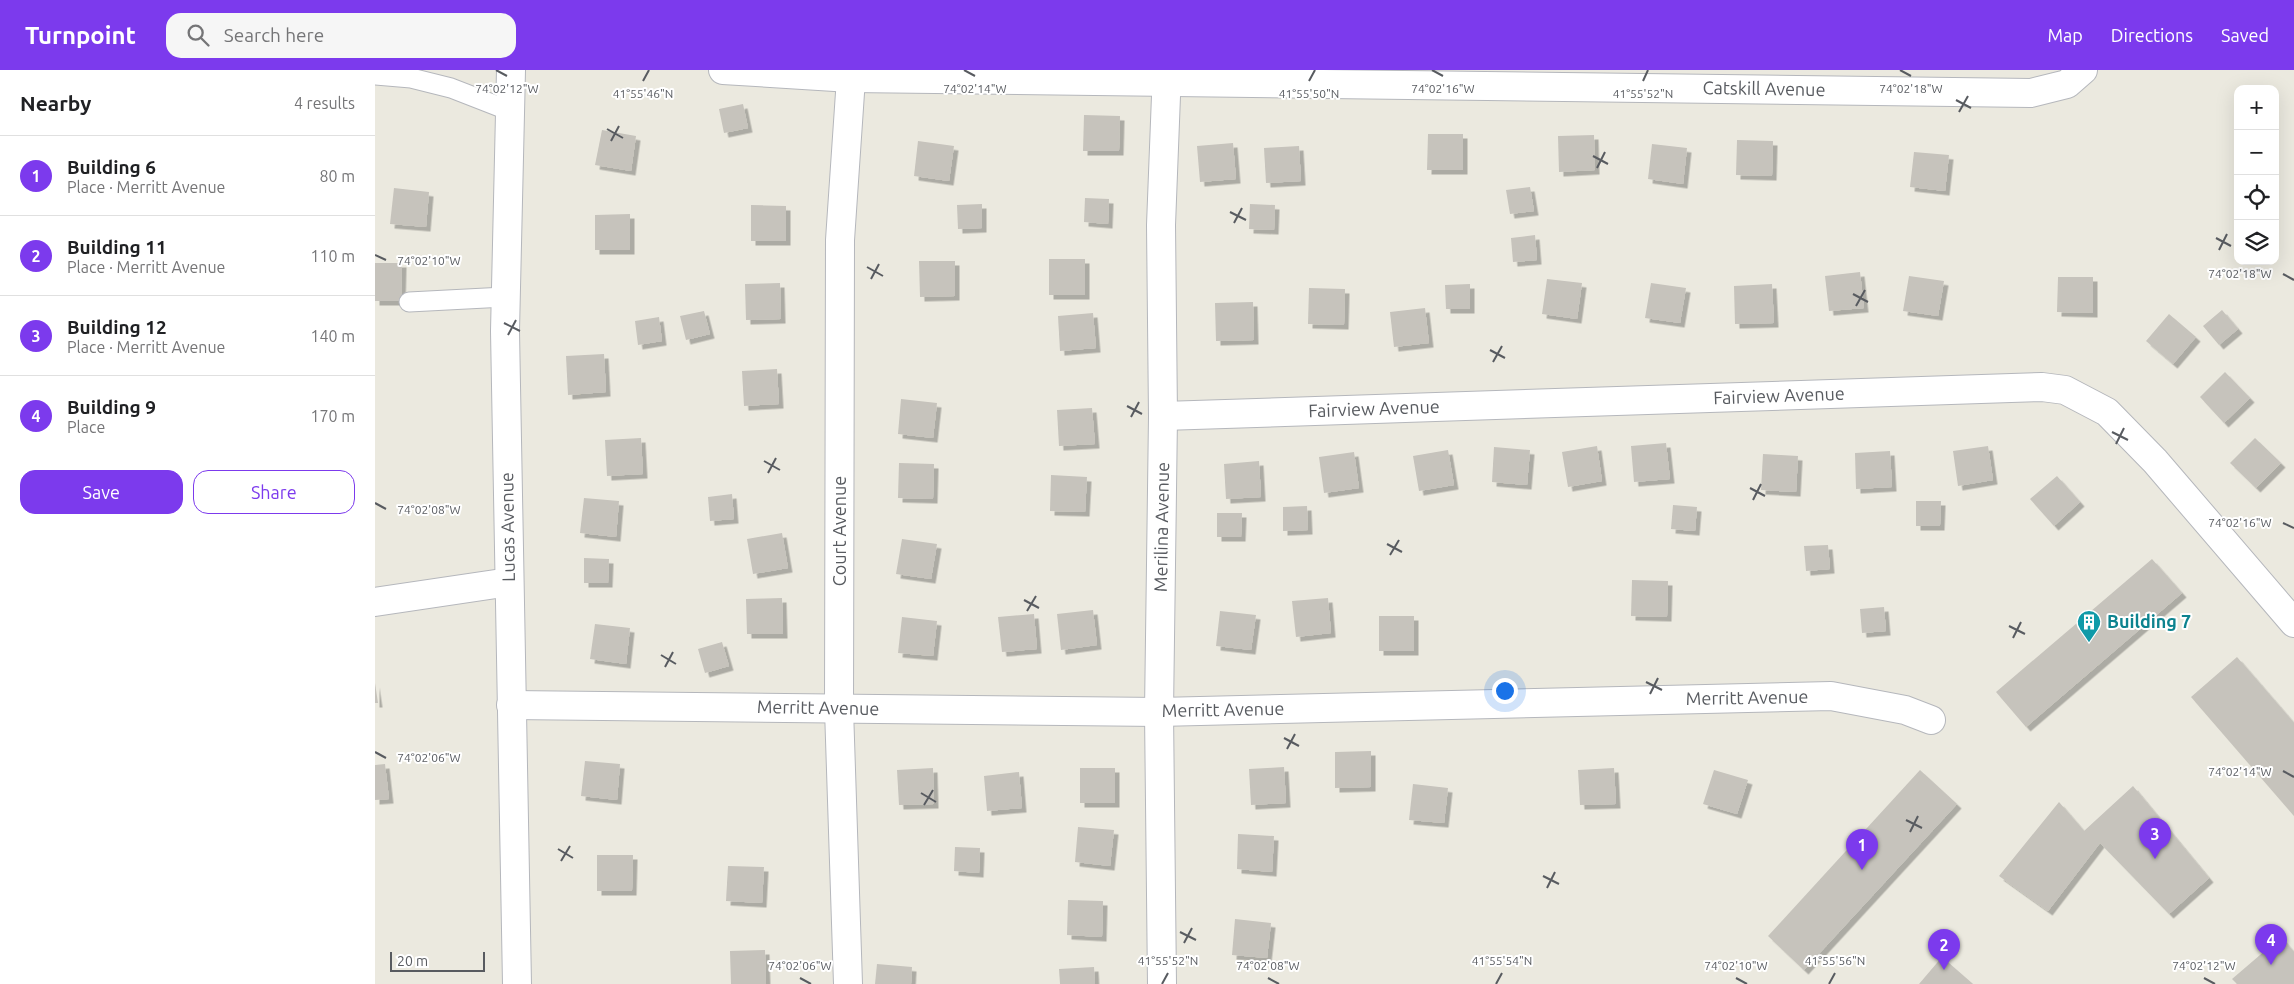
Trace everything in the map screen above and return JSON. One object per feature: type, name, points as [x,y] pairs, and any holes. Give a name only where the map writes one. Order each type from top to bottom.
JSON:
[{"type":"street","name":"Lucas Avenue","points":[[511,70],[505,297],[517,984]]},
{"type":"street","name":"Catskill Avenue","points":[[723,70],[851,78],[1167,75],[2031,92],[2067,84],[2082,72]]},
{"type":"street","name":"Merilina Avenue","points":[[1162,984],[1159,712],[1163,416],[1161,225],[1167,75]]},
{"type":"street","name":"Court Avenue","points":[[848,984],[839,709],[840,240],[851,78]]},
{"type":"street","name":"Fairview Avenue","points":[[1163,416],[2032,387],[2065,390],[2107,412],[2155,461],[2294,622]]},
{"type":"street","points":[[375,602],[509,582]]},
{"type":"street","name":"Merritt Avenue","points":[[511,705],[1159,712],[1831,696],[1905,710],[1931,720]]},
{"type":"lane","points":[[375,74],[411,78],[451,88],[510,111]]},
{"type":"lane","points":[[409,302],[505,297]]},
{"type":"building","points":[[743,104],[748,128],[724,133],[719,109]]},
{"type":"building","points":[[1084,115],[1120,116],[1119,151],[1083,151]]},
{"type":"building","points":[[602,130],[636,136],[631,171],[595,165]]},
{"type":"building","points":[[1428,134],[1463,134],[1463,170],[1427,170]]},
{"type":"building","points":[[1594,135],[1595,170],[1559,172],[1558,136]]},
{"type":"building","points":[[1737,140],[1773,141],[1772,176],[1736,175]]},
{"type":"building","points":[[918,141],[954,146],[949,181],[914,176]]},
{"type":"building","points":[[1233,143],[1236,179],[1200,182],[1197,146]]},
{"type":"building","points":[[1652,144],[1687,148],[1683,184],[1648,179]]},
{"type":"building","points":[[1299,146],[1301,181],[1266,183],[1264,148]]},
{"type":"building","points":[[1914,152],[1949,155],[1945,191],[1910,187]]},
{"type":"building","points":[[1530,187],[1534,211],[1510,214],[1506,190]]},
{"type":"building","points":[[394,188],[429,192],[426,227],[390,224]]},
{"type":"building","points":[[1085,198],[1109,199],[1108,224],[1084,222]]},
{"type":"building","points":[[982,204],[982,228],[958,229],[957,205]]},
{"type":"building","points":[[1250,204],[1275,205],[1274,230],[1249,229]]},
{"type":"building","points":[[751,205],[786,206],[786,241],[751,241]]},
{"type":"building","points":[[630,214],[630,250],[595,250],[595,215]]},
{"type":"building","points":[[1535,235],[1537,260],[1513,262],[1511,238]]},
{"type":"building","points":[[1049,259],[1085,259],[1085,295],[1049,295]]},
{"type":"building","points":[[919,261],[955,261],[955,296],[920,297]]},
{"type":"building","points":[[375,263],[402,263],[401,301],[375,301]]},
{"type":"building","points":[[1860,272],[1864,308],[1829,311],[1825,276]]},
{"type":"building","points":[[1909,276],[1944,281],[1938,316],[1903,311]]},
{"type":"building","points":[[2058,277],[2093,277],[2093,313],[2057,312]]},
{"type":"building","points":[[1547,279],[1582,283],[1577,319],[1542,314]]},
{"type":"building","points":[[780,283],[781,319],[746,320],[745,284]]},
{"type":"building","points":[[1651,283],[1686,288],[1680,323],[1645,318]]},
{"type":"building","points":[[1470,284],[1470,309],[1446,309],[1445,285]]},
{"type":"building","points":[[1772,284],[1774,323],[1735,324],[1734,286]]},
{"type":"building","points":[[1309,288],[1345,289],[1344,325],[1308,324]]},
{"type":"building","points":[[1253,302],[1254,340],[1216,341],[1215,303]]},
{"type":"building","points":[[1425,308],[1429,343],[1394,347],[1390,312]]},
{"type":"building","points":[[2222,310],[2238,329],[2219,345],[2203,326]]},
{"type":"building","points":[[704,311],[710,334],[686,340],[680,316]]},
{"type":"building","points":[[1093,313],[1096,348],[1060,351],[1058,316]]},
{"type":"building","points":[[2169,314],[2196,337],[2173,364],[2146,341]]},
{"type":"building","points":[[659,317],[662,341],[638,345],[635,321]]},
{"type":"building","points":[[604,354],[606,392],[568,395],[566,356]]},
{"type":"building","points":[[777,369],[779,404],[744,406],[742,371]]},
{"type":"building","points":[[2225,372],[2250,398],[2224,423],[2200,397]]},
{"type":"building","points":[[901,399],[937,403],[933,438],[898,434]]},
{"type":"building","points":[[1092,408],[1095,444],[1059,446],[1057,410]]},
{"type":"building","points":[[641,438],[643,474],[607,476],[605,440]]},
{"type":"building","points":[[2255,438],[2281,463],[2256,488],[2230,463]]},
{"type":"building","points":[[1666,443],[1670,479],[1634,482],[1631,446]]},
{"type":"building","points":[[1597,446],[1602,481],[1568,487],[1562,452]]},
{"type":"building","points":[[1988,446],[1993,480],[1958,486],[1953,451]]},
{"type":"building","points":[[1494,447],[1530,450],[1527,485],[1492,482]]},
{"type":"building","points":[[1448,450],[1454,485],[1419,491],[1413,456]]},
{"type":"building","points":[[1890,451],[1892,487],[1856,489],[1855,453]]},
{"type":"building","points":[[1354,452],[1359,488],[1324,493],[1319,457]]},
{"type":"building","points":[[1763,454],[1798,456],[1796,492],[1761,490]]},
{"type":"building","points":[[1259,461],[1261,497],[1226,499],[1224,464]]},
{"type":"building","points":[[899,463],[934,464],[933,499],[898,498]]},
{"type":"building","points":[[1051,475],[1087,477],[1085,512],[1050,511]]},
{"type":"building","points":[[2057,476],[2080,502],[2054,526],[2030,499]]},
{"type":"building","points":[[732,494],[734,519],[710,521],[708,497]]},
{"type":"building","points":[[584,498],[619,501],[616,537],[580,533]]},
{"type":"building","points":[[1916,501],[1941,501],[1940,526],[1916,526]]},
{"type":"building","points":[[1673,505],[1697,507],[1695,531],[1671,529]]},
{"type":"building","points":[[1307,506],[1308,530],[1283,531],[1283,507]]},
{"type":"building","points":[[1217,513],[1242,513],[1241,537],[1217,537]]},
{"type":"building","points":[[782,533],[788,568],[753,574],[747,539]]},
{"type":"building","points":[[902,539],[937,544],[931,579],[896,574]]},
{"type":"building","points":[[1828,545],[1830,569],[1806,571],[1804,546]]},
{"type":"building","points":[[584,558],[609,559],[608,583],[584,583]]},
{"type":"building","name":"Building 7","points":[[2152,559],[2182,593],[2026,727],[1996,692]]},
{"type":"building","points":[[1632,580],[1668,581],[1667,617],[1631,616]]},
{"type":"building","points":[[782,598],[783,634],[747,634],[746,599]]},
{"type":"building","points":[[1328,598],[1331,633],[1296,637],[1292,601]]},
{"type":"building","points":[[1884,607],[1886,631],[1862,633],[1860,609]]},
{"type":"building","points":[[1093,610],[1097,645],[1061,650],[1057,614]]},
{"type":"building","points":[[1220,611],[1256,615],[1251,650],[1216,646]]},
{"type":"building","points":[[1034,614],[1037,649],[1002,652],[998,617]]},
{"type":"building","points":[[1379,616],[1414,616],[1414,651],[1379,651]]},
{"type":"building","points":[[902,617],[937,621],[933,656],[898,653]]},
{"type":"building","points":[[595,624],[630,628],[626,664],[590,659]]},
{"type":"building","points":[[722,642],[729,666],[705,673],[698,649]]},
{"type":"building","points":[[2237,657],[2294,723],[2294,816],[2191,697]]},
{"type":"building","points":[[375,683],[378,703],[375,703]]},
{"type":"building","points":[[1371,751],[1371,787],[1335,788],[1335,752]]},
{"type":"building","points":[[585,761],[620,764],[617,800],[581,796]]},
{"type":"building","points":[[385,764],[389,799],[375,800],[375,765]]},
{"type":"building","points":[[1284,767],[1286,803],[1251,805],[1249,769]]},
{"type":"building","points":[[933,768],[934,804],[899,805],[897,770]]},
{"type":"building","points":[[1080,768],[1115,768],[1115,803],[1080,803]]},
{"type":"building","points":[[1614,768],[1616,804],[1580,805],[1578,770]]},
{"type":"building","points":[[1714,770],[1748,780],[1737,814],[1703,804]]},
{"type":"building","points":[[1920,770],[1957,804],[1804,970],[1768,936]]},
{"type":"building","points":[[1019,772],[1022,808],[987,811],[984,776]]},
{"type":"building","points":[[1413,784],[1448,788],[1444,823],[1409,820]]},
{"type":"building","points":[[2133,786],[2209,878],[2169,914],[2100,843],[2048,911],[1999,876],[2059,802],[2084,831]]},
{"type":"building","points":[[1078,827],[1114,830],[1110,866],[1075,862]]},
{"type":"building","points":[[1238,834],[1274,836],[1272,872],[1237,869]]},
{"type":"building","points":[[955,847],[980,848],[979,873],[954,871]]},
{"type":"building","points":[[597,855],[633,855],[632,891],[597,891]]},
{"type":"building","points":[[728,866],[764,867],[762,903],[726,901]]},
{"type":"building","points":[[1068,900],[1103,901],[1102,937],[1067,935]]},
{"type":"building","points":[[1235,919],[1271,923],[1267,958],[1232,955]]},
{"type":"building","points":[[2281,937],[2294,952],[2294,984],[2237,984],[2232,979]]},
{"type":"building","points":[[765,950],[766,984],[731,984],[730,951]]},
{"type":"building","points":[[1942,957],[1973,984],[1919,984]]},
{"type":"building","points":[[877,964],[912,967],[911,984],[875,984]]},
{"type":"building","points":[[1094,967],[1095,984],[1060,984],[1059,969]]},
{"type":"place","name":"Building 7","points":[[2089,643]]},
{"type":"place","name":"Building 12","points":[[2155,859]]},
{"type":"place","name":"Building 6","points":[[1862,870]]},
{"type":"place","name":"Building 9","points":[[2271,965]]},
{"type":"place","name":"Building 11","points":[[1944,970]]}]
